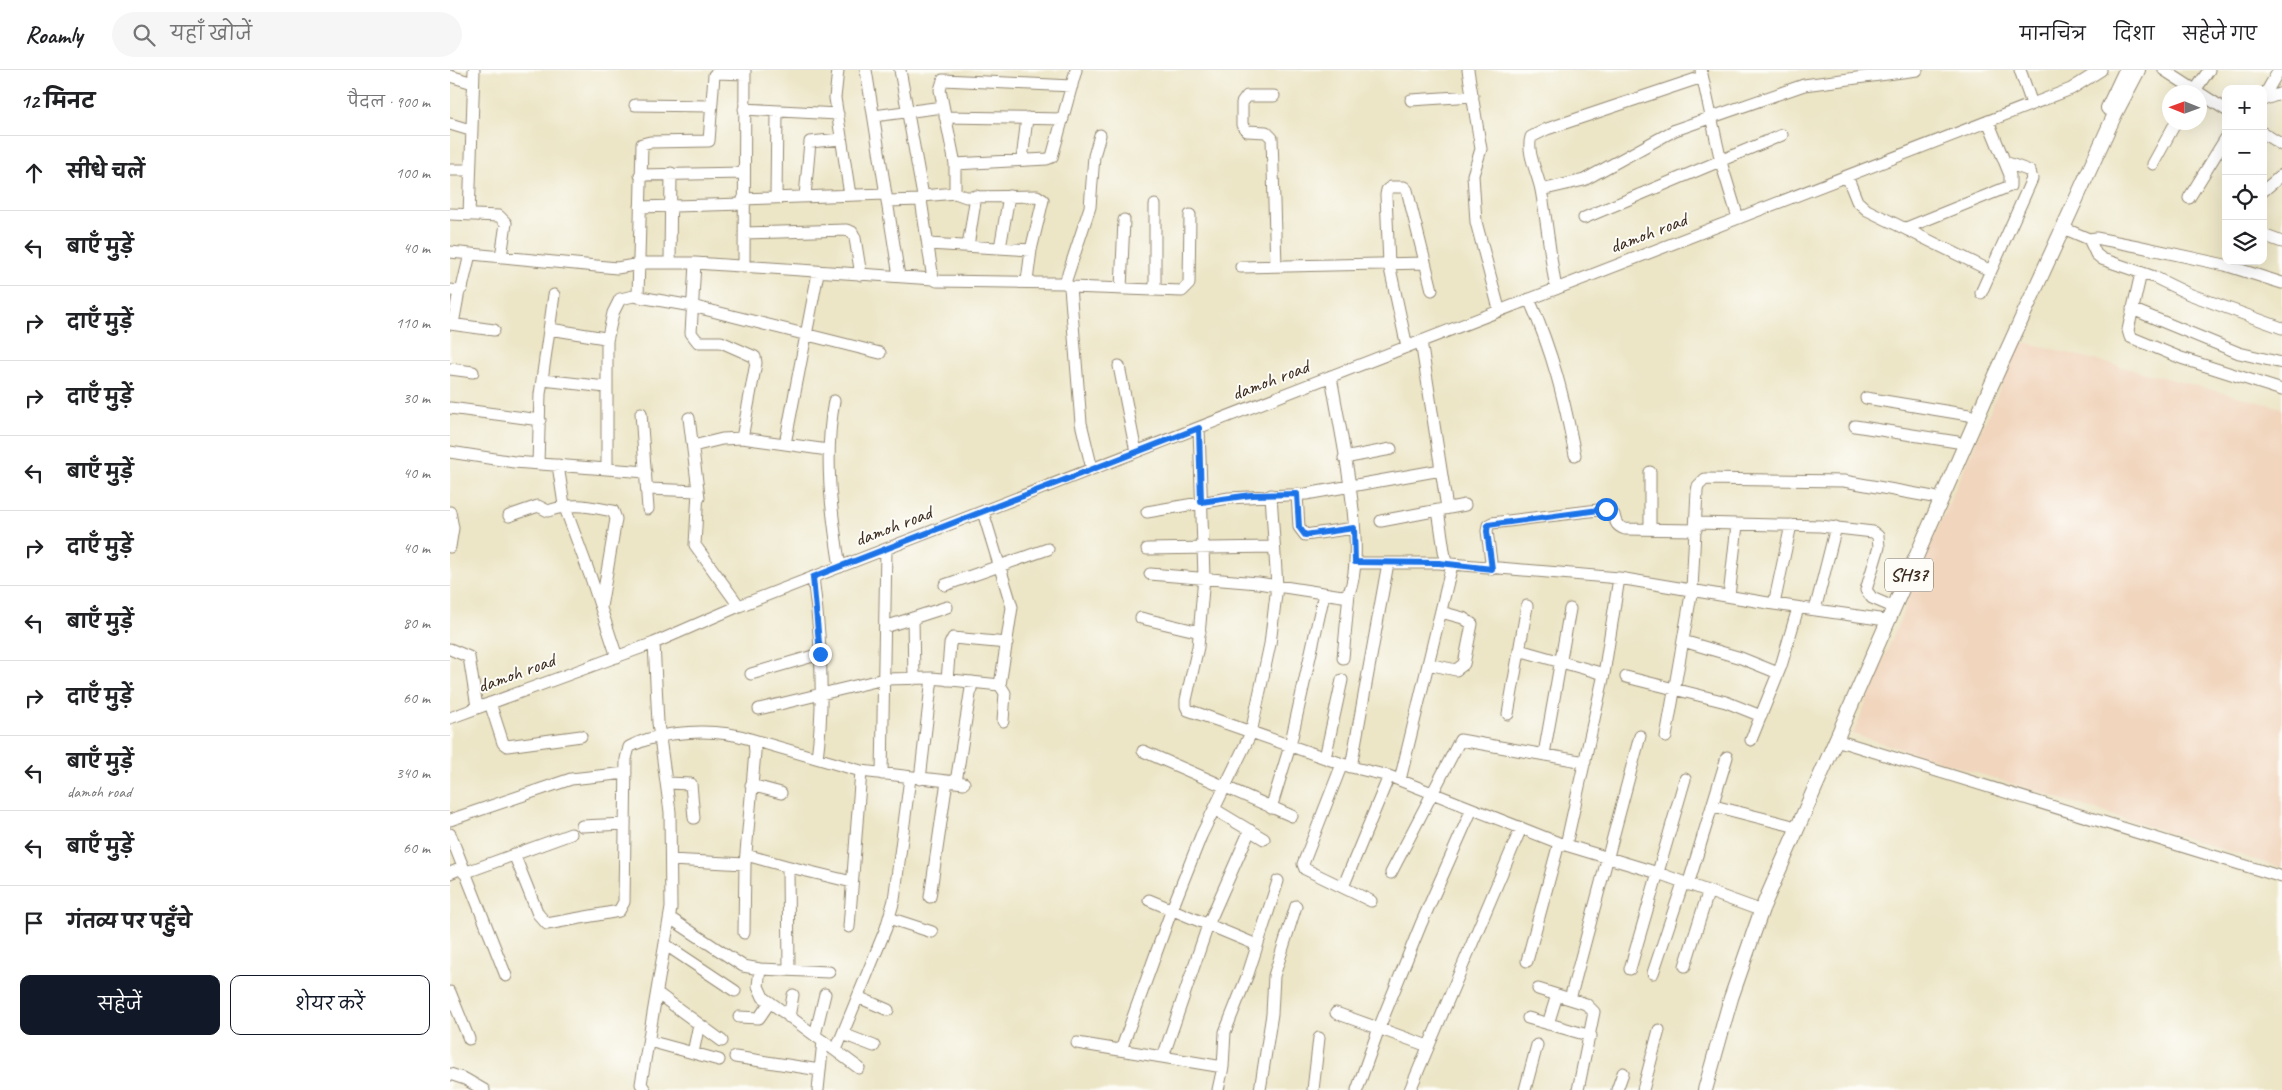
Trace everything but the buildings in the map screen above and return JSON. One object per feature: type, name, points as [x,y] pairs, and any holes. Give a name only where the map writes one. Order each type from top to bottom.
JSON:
[{"type":"main road","name":"SH37","points":[[1697,1090],[1728,980],[1754,908],[1957,442],[2126,70]]},
{"type":"main road","name":"SH37","points":[[1705,1090],[1731,998],[1753,931],[1990,388],[2115,114],[2138,70]]},
{"type":"street","points":[[469,215],[470,130],[474,70]]},
{"type":"street","points":[[838,70],[835,98],[850,195]]},
{"type":"street","points":[[866,70],[899,276]]},
{"type":"street","points":[[900,70],[922,198],[933,279]]},
{"type":"street","points":[[955,164],[1047,159],[1052,157],[1076,70]]},
{"type":"street","points":[[1468,70],[1481,149],[1473,175],[1476,222],[1499,309]]},
{"type":"street","points":[[1541,190],[1584,180],[1675,130],[1804,86],[1917,70]]},
{"type":"street","points":[[2020,70],[2032,104]]},
{"type":"street","name":"damoh road","points":[[450,718],[654,643],[739,606],[1407,347],[1499,309],[1531,304],[1556,289],[2072,89],[2101,70]]},
{"type":"street","points":[[2164,70],[2186,85]]},
{"type":"street","points":[[2199,85],[2209,70]]},
{"type":"street","points":[[2267,92],[2279,70]]},
{"type":"street","points":[[638,297],[640,149],[645,142],[709,141],[714,75],[717,73],[744,72],[744,267]]},
{"type":"street","points":[[1556,289],[1541,190],[1529,142],[1535,133],[1702,73],[1721,162],[1738,218]]},
{"type":"street","points":[[450,76],[473,82]]},
{"type":"street","points":[[955,193],[953,168],[955,164],[940,84],[947,78],[1072,86]]},
{"type":"street","points":[[2267,98],[2282,93]]},
{"type":"street","points":[[1274,96],[1246,96],[1242,103],[1242,125],[1247,131],[1266,132],[1272,138],[1276,266]]},
{"type":"street","points":[[1411,100],[1473,96]]},
{"type":"street","points":[[2207,98],[2222,108]]},
{"type":"street","points":[[635,105],[711,106]]},
{"type":"street","points":[[744,110],[838,114]]},
{"type":"street","points":[[874,116],[907,111],[1063,119]]},
{"type":"street","points":[[776,197],[777,112]]},
{"type":"street","points":[[1022,160],[1027,118]]},
{"type":"street","points":[[1906,228],[2010,186],[2011,180],[2005,162],[1988,121]]},
{"type":"street","points":[[450,124],[470,130]]},
{"type":"street","points":[[2153,164],[2172,130]]},
{"type":"street","points":[[1092,469],[1081,423],[1067,285],[1090,207],[1094,156],[1100,135]]},
{"type":"street","points":[[1584,218],[1782,135]]},
{"type":"street","points":[[2267,135],[2280,142]]},
{"type":"street","points":[[805,196],[810,142],[841,139]]},
{"type":"street","points":[[2189,198],[2222,144]]},
{"type":"street","points":[[1980,293],[2032,179],[2030,171],[2005,162]]},
{"type":"street","points":[[450,170],[469,170]]},
{"type":"street","points":[[670,263],[671,173]]},
{"type":"street","points":[[640,174],[744,173]]},
{"type":"street","points":[[2267,187],[2282,175]]},
{"type":"street","points":[[1847,176],[1852,193],[1862,206],[1989,270]]},
{"type":"street","points":[[1407,347],[1389,264],[1386,195],[1390,187],[1404,187],[1409,195],[1432,290]]},
{"type":"street","points":[[640,207],[805,196],[850,195],[922,198],[955,193],[961,196],[1037,196],[1043,200],[1031,250],[1027,281]]},
{"type":"street","points":[[968,246],[976,196]]},
{"type":"street","points":[[1000,248],[1010,196]]},
{"type":"street","points":[[1154,290],[1155,205]]},
{"type":"street","points":[[450,214],[499,216],[503,218],[506,223],[501,257]]},
{"type":"street","points":[[450,252],[617,268],[639,264],[695,263],[818,273],[899,276],[937,281],[1027,281],[1121,289],[1182,291],[1189,284],[1190,214]]},
{"type":"street","points":[[1121,289],[1124,220]]},
{"type":"street","points":[[2063,228],[2088,240],[2096,254],[2102,259],[2141,272],[2189,294],[2282,328]]},
{"type":"street","points":[[744,233],[846,230],[852,232],[855,238],[860,275]]},
{"type":"street","points":[[2267,236],[2282,242]]},
{"type":"street","points":[[2088,240],[2096,238],[2222,262]]},
{"type":"street","points":[[928,244],[1031,250]]},
{"type":"street","points":[[470,254],[462,288],[454,290],[451,324],[494,330]]},
{"type":"street","points":[[695,263],[691,334],[693,339],[698,342],[728,344],[755,356],[742,438]]},
{"type":"street","points":[[1241,267],[1425,263]]},
{"type":"street","points":[[2232,265],[2282,282]]},
{"type":"street","points":[[2141,272],[2128,330],[2133,340],[2282,390]]},
{"type":"street","points":[[785,444],[818,273]]},
{"type":"street","points":[[538,464],[542,380],[554,295]]},
{"type":"street","points":[[607,469],[607,341],[614,313],[620,299],[638,297],[692,306],[880,353]]},
{"type":"street","points":[[1531,304],[1540,323],[1562,388],[1575,455]]},
{"type":"street","points":[[2132,309],[2239,353],[2282,363]]},
{"type":"street","points":[[550,329],[605,338],[607,341]]},
{"type":"street","points":[[1400,780],[1441,612],[1449,564],[1442,509],[1441,470],[1421,341]]},
{"type":"street","points":[[1119,366],[1136,452]]},
{"type":"street","points":[[450,369],[473,372]]},
{"type":"street","points":[[1331,376],[1354,528],[1355,562],[1343,658]]},
{"type":"street","points":[[542,380],[606,387]]},
{"type":"street","points":[[1866,398],[1969,415]]},
{"type":"street","points":[[834,401],[828,436],[828,450],[832,512],[840,567]]},
{"type":"street","points":[[450,408],[540,420]]},
{"type":"street","points":[[641,413],[648,509]]},
{"type":"street","points":[[689,418],[701,512]]},
{"type":"street","points":[[1855,426],[1957,442]]},
{"type":"street","points":[[1199,428],[1204,578],[1200,632],[1186,706],[1188,710],[1346,766],[1389,776],[1563,844],[1658,873],[1708,893],[1754,908]]},
{"type":"street","points":[[693,446],[722,439],[742,438],[828,450]]},
{"type":"street","points":[[1344,458],[1391,450]]},
{"type":"street","points":[[450,452],[538,464],[646,472]]},
{"type":"street","points":[[558,465],[564,505],[617,657]]},
{"type":"street","points":[[1147,512],[1229,498],[1297,494],[1349,487],[1441,470]]},
{"type":"street","points":[[1650,472],[1650,529]]},
{"type":"street","points":[[1666,737],[1692,589],[1698,486],[1705,479],[1844,481],[1933,497]]},
{"type":"street","points":[[648,489],[698,491]]},
{"type":"street","points":[[698,491],[695,546],[739,606]]},
{"type":"street","points":[[1297,494],[1299,527],[1305,535],[1354,528]]},
{"type":"street","points":[[1121,1050],[1172,909],[1214,809],[1251,733],[1270,644],[1277,586],[1271,495]]},
{"type":"street","points":[[509,516],[538,506],[548,511],[564,505],[576,504],[613,510],[616,514],[601,607]]},
{"type":"street","points":[[1381,521],[1465,505]]},
{"type":"street","points":[[1492,569],[1487,531],[1488,525],[1606,509],[1614,515],[1619,527],[1650,529],[1737,525],[1836,527],[1873,532],[1878,536],[1879,547],[1866,590],[1872,598],[1886,604]]},
{"type":"street","points":[[450,512],[454,528],[450,543]]},
{"type":"street","points":[[983,512],[1012,607],[1000,686],[1005,693],[1003,721]]},
{"type":"street","points":[[1730,596],[1737,525]]},
{"type":"street","points":[[1774,604],[1791,525]]},
{"type":"street","points":[[1815,610],[1836,527]]},
{"type":"street","points":[[1147,549],[1274,547]]},
{"type":"street","points":[[882,774],[886,549]]},
{"type":"street","points":[[945,585],[1048,549]]},
{"type":"street","points":[[1355,562],[1449,564],[1619,578],[1798,608],[1879,619]]},
{"type":"street","points":[[1371,900],[1305,869],[1303,864],[1346,766],[1388,563]]},
{"type":"street","points":[[1150,574],[1277,586],[1324,594],[1346,596],[1350,593]]},
{"type":"street","points":[[813,577],[822,694],[818,758]]},
{"type":"street","points":[[1527,961],[1563,844],[1585,762],[1604,674],[1619,578]]},
{"type":"street","points":[[1271,808],[1290,746],[1324,594]]},
{"type":"street","points":[[1508,714],[1528,606]]},
{"type":"street","points":[[885,627],[947,607]]},
{"type":"street","points":[[1751,740],[1778,673],[1798,608]]},
{"type":"street","points":[[1544,754],[1570,609]]},
{"type":"street","points":[[1428,664],[1456,670],[1464,664],[1472,624],[1463,618],[1441,612]]},
{"type":"street","points":[[913,618],[914,678]]},
{"type":"street","points":[[1141,618],[1200,632]]},
{"type":"street","points":[[948,680],[950,644],[953,638],[1007,643]]},
{"type":"street","points":[[1683,641],[1741,658],[1778,673]]},
{"type":"street","points":[[645,1090],[641,1084],[670,918],[671,860],[667,783],[660,735],[654,643]]},
{"type":"street","points":[[450,649],[469,657],[477,707]]},
{"type":"street","points":[[1519,650],[1604,674]]},
{"type":"street","points":[[751,674],[820,654]]},
{"type":"street","points":[[1626,677],[1726,702],[1760,716]]},
{"type":"street","points":[[759,709],[884,680],[932,678],[1000,686]]},
{"type":"street","points":[[836,1050],[889,918],[932,678]]},
{"type":"street","points":[[1326,758],[1342,680]]},
{"type":"street","points":[[930,897],[956,782],[972,682]]},
{"type":"street","points":[[490,702],[503,743],[507,746],[581,736]]},
{"type":"street","points":[[514,854],[538,914],[547,924],[620,911],[624,902],[627,751],[629,747],[660,735],[715,733],[739,735],[861,770],[915,779],[956,782]]},
{"type":"street","points":[[1570,999],[1640,736]]},
{"type":"street","points":[[744,933],[746,859],[755,745],[750,739]]},
{"type":"street","points":[[1391,873],[1460,740],[1585,762]]},
{"type":"street","points":[[1836,740],[2282,877]]},
{"type":"street","points":[[1143,751],[1224,788],[1292,816]]},
{"type":"street","points":[[1653,973],[1714,806],[1728,757]]},
{"type":"street","points":[[849,927],[861,770]]},
{"type":"street","points":[[450,820],[571,779],[626,773]]},
{"type":"street","points":[[1343,887],[1389,776]]},
{"type":"street","points":[[1630,969],[1685,780]]},
{"type":"street","points":[[667,783],[692,784],[694,818]]},
{"type":"street","points":[[751,785],[781,793]]},
{"type":"street","points":[[1714,806],[1789,825]]},
{"type":"street","points":[[1214,809],[1264,839]]},
{"type":"street","points":[[1357,1090],[1379,1028],[1421,924],[1472,809]]},
{"type":"street","points":[[582,826],[625,824]]},
{"type":"street","points":[[1410,1090],[1521,828]]},
{"type":"street","points":[[1163,1057],[1208,925],[1250,830]]},
{"type":"street","points":[[450,834],[506,976]]},
{"type":"street","points":[[450,872],[463,870],[514,854],[571,834]]},
{"type":"street","points":[[671,860],[746,859],[786,866],[852,882]]},
{"type":"street","points":[[786,866],[789,873],[789,970]]},
{"type":"street","points":[[1218,1090],[1223,1068],[1225,1032],[1278,882]]},
{"type":"street","points":[[1684,966],[1708,893]]},
{"type":"street","points":[[1149,900],[1257,945]]},
{"type":"street","points":[[1260,1090],[1272,1014],[1274,976],[1296,906]]},
{"type":"street","points":[[670,918],[738,964],[760,969],[829,972]]},
{"type":"street","points":[[889,918],[932,932]]},
{"type":"street","points":[[666,945],[735,991]]},
{"type":"street","points":[[760,969],[759,992],[789,1017],[859,1068]]},
{"type":"street","points":[[1538,989],[1586,1004],[1594,1012],[1591,1036],[1578,1090]]},
{"type":"street","points":[[450,992],[469,1039]]},
{"type":"street","points":[[657,993],[722,1041]]},
{"type":"street","points":[[818,1090],[820,1070],[819,1038],[825,994]]},
{"type":"street","points":[[789,1017],[793,995]]},
{"type":"street","points":[[1548,1024],[1557,995]]},
{"type":"street","points":[[858,997],[888,1010]]},
{"type":"street","points":[[739,1017],[759,1018],[770,1002]]},
{"type":"street","points":[[1336,1013],[1428,1046]]},
{"type":"street","points":[[1528,1018],[1591,1036]]},
{"type":"street","points":[[693,1052],[699,1024]]},
{"type":"street","points":[[1643,1090],[1659,1030]]},
{"type":"street","points":[[843,1034],[874,1046]]},
{"type":"street","points":[[1314,1090],[1319,1038]]},
{"type":"street","points":[[649,1041],[719,1060]]},
{"type":"street","points":[[1077,1043],[1223,1068]]},
{"type":"street","points":[[1525,1090],[1538,1044]]},
{"type":"street","points":[[735,1057],[820,1070]]},
{"type":"street","points":[[1617,1090],[1622,1073]]},
{"type":"street","points":[[450,1074],[465,1079],[484,1090]]},
{"type":"shaded area","points":[[2021,341],[2282,408],[2282,868],[1853,734],[1933,539]]},
{"type":"route","points":[[820,654],[818,612],[813,577],[1199,428],[1201,502],[1251,495],[1297,494],[1299,527],[1302,533],[1311,536],[1354,528],[1355,562],[1439,563],[1492,569],[1487,531],[1488,525],[1606,509]]}]
